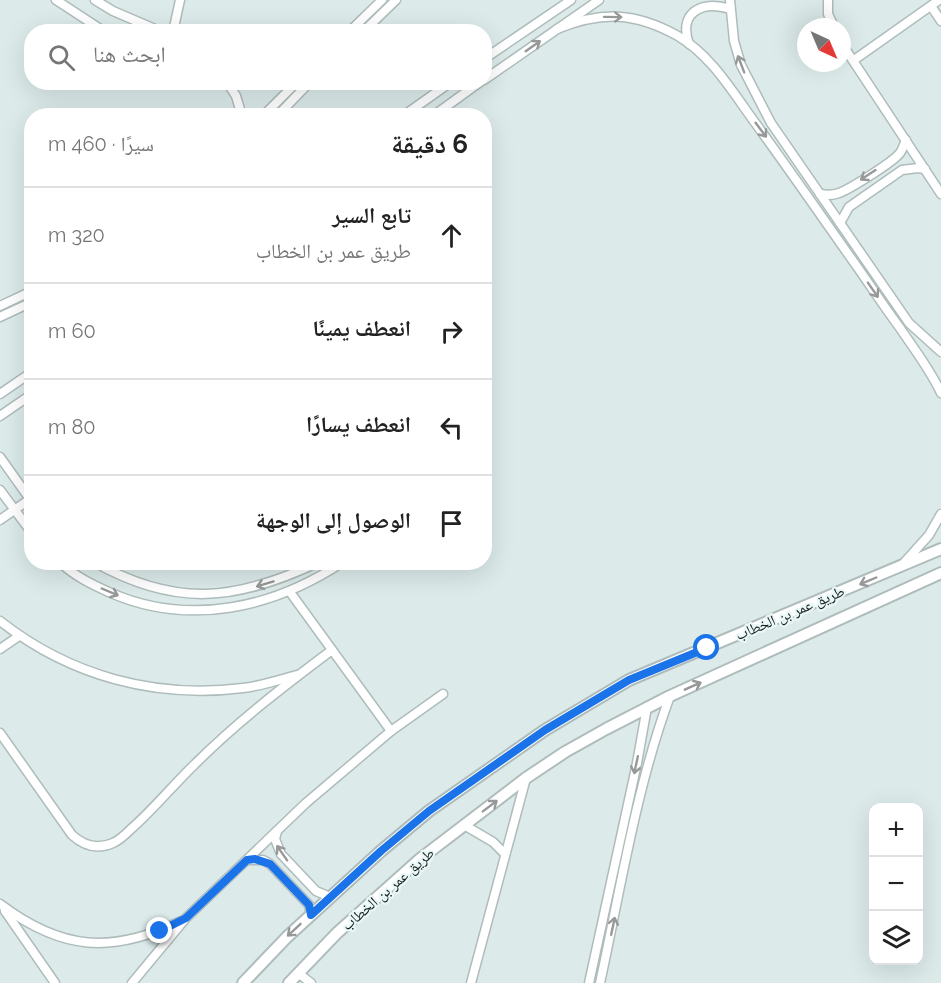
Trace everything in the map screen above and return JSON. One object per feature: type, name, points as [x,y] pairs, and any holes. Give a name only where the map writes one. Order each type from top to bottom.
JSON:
[{"type":"street","points":[[56,0],[93,24]]},
{"type":"street","points":[[95,0],[113,11],[143,24]]},
{"type":"street","points":[[175,24],[180,0]]},
{"type":"street","points":[[356,24],[382,0]]},
{"type":"street","points":[[371,24],[396,0]]},
{"type":"street","points":[[492,54],[570,0]]},
{"type":"street","points":[[492,74],[599,0]]},
{"type":"street","points":[[828,0],[830,18]]},
{"type":"street","points":[[854,60],[939,0]]},
{"type":"street","points":[[689,44],[685,32],[687,19],[694,9],[706,3],[730,5],[734,41],[741,65],[771,123],[909,322],[941,352]]},
{"type":"street","points":[[931,6],[941,21]]},
{"type":"street","points":[[557,29],[596,17],[617,15],[639,20],[660,27],[689,44],[714,67],[920,356],[941,393]]},
{"type":"street","points":[[851,56],[941,194]]},
{"type":"street","points":[[232,90],[240,108]]},
{"type":"street","points":[[271,108],[289,90]]},
{"type":"street","points":[[285,108],[302,90]]},
{"type":"street","points":[[414,108],[440,90]]},
{"type":"street","points":[[444,108],[469,90]]},
{"type":"street","points":[[820,194],[840,193],[848,188],[894,158],[904,147],[906,140]]},
{"type":"street","points":[[840,223],[849,207],[902,170],[926,169]]},
{"type":"street","points":[[0,306],[24,295]]},
{"type":"street","points":[[0,317],[24,306]]},
{"type":"street","points":[[0,394],[24,378]]},
{"type":"street","points":[[0,416],[24,400]]},
{"type":"street","points":[[0,457],[24,490]]},
{"type":"street","points":[[0,490],[24,523]]},
{"type":"street","points":[[0,520],[24,504]]},
{"type":"street","points":[[899,568],[929,534],[941,514]]},
{"type":"street","name":"طريق عمر بن الخطاب","points":[[243,983],[311,915],[381,851],[429,811],[545,730],[629,680],[941,549]]},
{"type":"street","points":[[68,570],[100,588],[135,603],[173,610],[212,610],[251,604],[290,592],[329,570]]},
{"type":"street","points":[[108,570],[121,578],[160,590],[201,595],[242,591],[301,570]]},
{"type":"street","name":"طريق عمر بن الخطاب","points":[[289,983],[378,895],[526,778],[585,741],[647,707],[941,573]]},
{"type":"street","points":[[290,592],[391,731]]},
{"type":"street","points":[[0,621],[19,636],[75,668],[130,684],[187,692],[244,688],[300,675]]},
{"type":"street","points":[[0,649],[19,636]]},
{"type":"street","points":[[0,733],[72,835],[81,843],[93,847],[105,846],[117,842],[194,764],[244,719],[332,650]]},
{"type":"street","points":[[132,983],[186,918],[306,803],[391,731],[444,694]]},
{"type":"street","points":[[600,983],[649,762],[670,696]]},
{"type":"street","points":[[589,983],[647,707]]},
{"type":"street","points":[[471,983],[526,778]]},
{"type":"street","points":[[464,825],[494,842],[505,854]]},
{"type":"street","points":[[277,831],[277,847],[281,854],[316,891],[330,897]]},
{"type":"street","points":[[247,860],[255,859],[270,864],[309,905],[311,915]]},
{"type":"street","points":[[0,904],[40,930],[76,942],[105,944],[133,940],[160,931],[186,918]]},
{"type":"street","points":[[0,904],[55,983]]},
{"type":"street","points":[[298,973],[311,983]]},
{"type":"route","points":[[160,931],[186,918],[247,860],[255,859],[270,864],[309,905],[311,915],[429,811],[545,730],[629,680],[707,648]]}]
